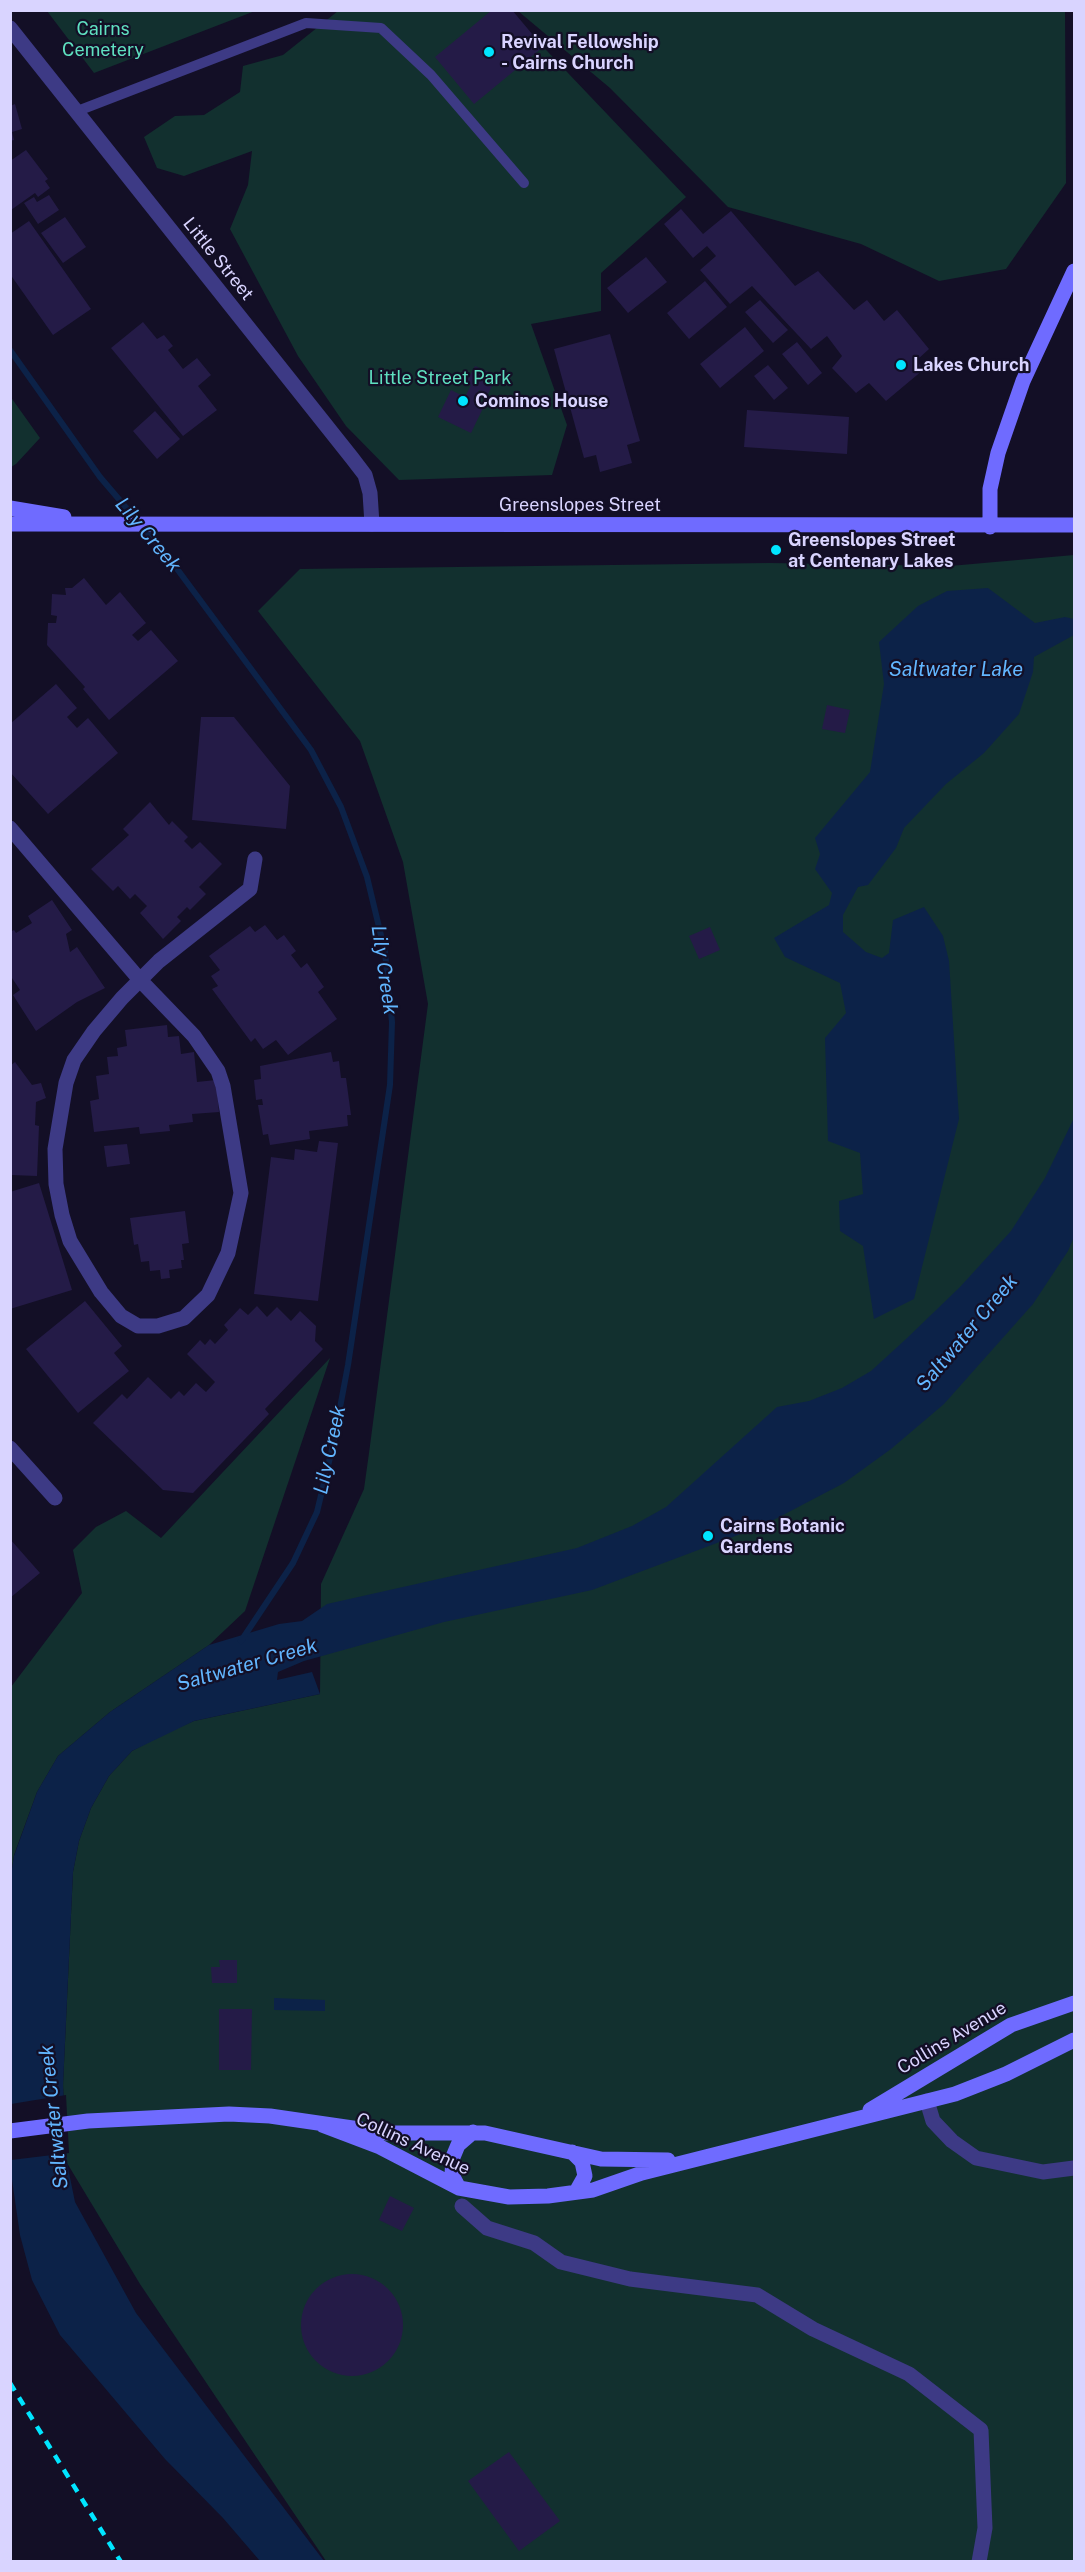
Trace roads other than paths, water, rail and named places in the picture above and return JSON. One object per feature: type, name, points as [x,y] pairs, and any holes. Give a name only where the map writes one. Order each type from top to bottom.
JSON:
[{"type":"street","name":"Little Street","points":[[10,28],[365,475],[370,492],[372,524]]},
{"type":"street","points":[[990,527],[990,489],[998,453],[1023,381],[1074,271]]},
{"type":"street","name":"Greenslopes Street","points":[[10,508],[84,522]]},
{"type":"street","name":"Greenslopes Street","points":[[10,524],[84,522],[702,526],[778,523],[990,527],[1074,525]]},
{"type":"street","points":[[10,828],[140,980],[178,1017],[218,1071],[231,1119],[241,1193],[228,1253],[208,1295],[184,1318],[158,1326],[138,1326],[121,1316],[101,1293],[70,1241],[56,1184],[55,1149],[66,1083],[74,1060],[94,1031],[140,980],[159,961],[250,889],[255,858]]},
{"type":"street","points":[[10,1448],[55,1498]]},
{"type":"street","name":"Collins Avenue","points":[[855,2120],[1011,2025],[1074,2003]]},
{"type":"street","name":"Collins Avenue","points":[[322,2125],[380,2147],[459,2188],[509,2197],[576,2192],[927,2101],[1006,2074],[1074,2040]]},
{"type":"street","points":[[927,2101],[933,2121],[952,2141],[976,2158],[1043,2172],[1074,2168]]},
{"type":"street","name":"Collins Avenue","points":[[10,2131],[88,2121],[230,2114],[270,2116],[387,2133],[473,2132],[601,2159],[632,2161],[700,2159]]},
{"type":"street","points":[[459,2188],[452,2175],[453,2157],[458,2145],[473,2132]]},
{"type":"street","points":[[572,2152],[582,2162],[585,2176],[576,2192]]},
{"type":"street","points":[[462,2206],[487,2228],[534,2243],[561,2262],[630,2279],[757,2295],[813,2329],[909,2374],[981,2430],[985,2528],[980,2562]]},
{"type":"lane","points":[[75,112],[306,23],[381,28],[431,75],[524,183]]},
{"type":"water","name":"Saltwater Lake","points":[[988,588],[1035,623],[1065,617],[1074,619],[1074,635],[1034,657],[1033,672],[1019,714],[984,753],[946,784],[904,828],[896,848],[868,885],[858,887],[843,915],[843,932],[866,952],[882,958],[889,953],[893,920],[924,907],[943,936],[949,961],[959,1119],[914,1299],[874,1319],[863,1246],[840,1231],[839,1201],[863,1194],[860,1153],[828,1141],[825,1038],[846,1013],[840,983],[785,957],[774,938],[829,905],[832,893],[815,869],[820,854],[815,838],[870,772],[884,684],[879,642],[918,606],[947,591]]},
{"type":"water","name":"Saltwater Creek","points":[[1074,1118],[1074,1237],[1068,1251],[1033,1304],[944,1404],[891,1449],[844,1483],[762,1526],[592,1590],[444,1622],[304,1661],[278,1672],[277,1680],[312,1672],[320,1694],[194,1721],[132,1751],[109,1776],[91,1808],[79,1841],[73,1872],[63,2085],[67,2163],[75,2202],[136,2313],[324,2561],[260,2561],[223,2518],[165,2459],[60,2335],[32,2280],[20,2235],[10,2166],[11,1875],[14,1856],[37,1792],[58,1756],[110,1712],[209,1645],[279,1624],[302,1621],[327,1604],[577,1548],[632,1526],[666,1507],[777,1407],[809,1401],[842,1388],[871,1371],[906,1339],[960,1287],[1011,1231],[1045,1178]]},
{"type":"water","points":[[274,1998],[325,2000],[325,2011],[274,2010]]},
{"type":"waterway","name":"Lily Creek","points":[[10,350],[100,477],[169,558],[311,750],[341,807],[367,877],[385,952],[392,1022],[390,1085],[348,1365],[333,1445],[317,1512],[293,1563],[241,1641]]},
{"type":"railway","points":[[10,2383],[121,2562]]},
{"type":"place","name":"Revival Fellowship - Cairns Church","points":[[489,52]]},
{"type":"place","name":"Lakes Church","points":[[901,365]]},
{"type":"place","name":"Cominos House","points":[[463,401]]},
{"type":"place","name":"Greenslopes Street at Centenary Lakes","points":[[776,550]]},
{"type":"place","name":"Cairns Botanic Gardens","points":[[708,1536]]},
{"type":"park label","name":"Cairns Cemetery","points":[[103,39]]},
{"type":"park label","name":"Little Street Park","points":[[440,378]]}]
